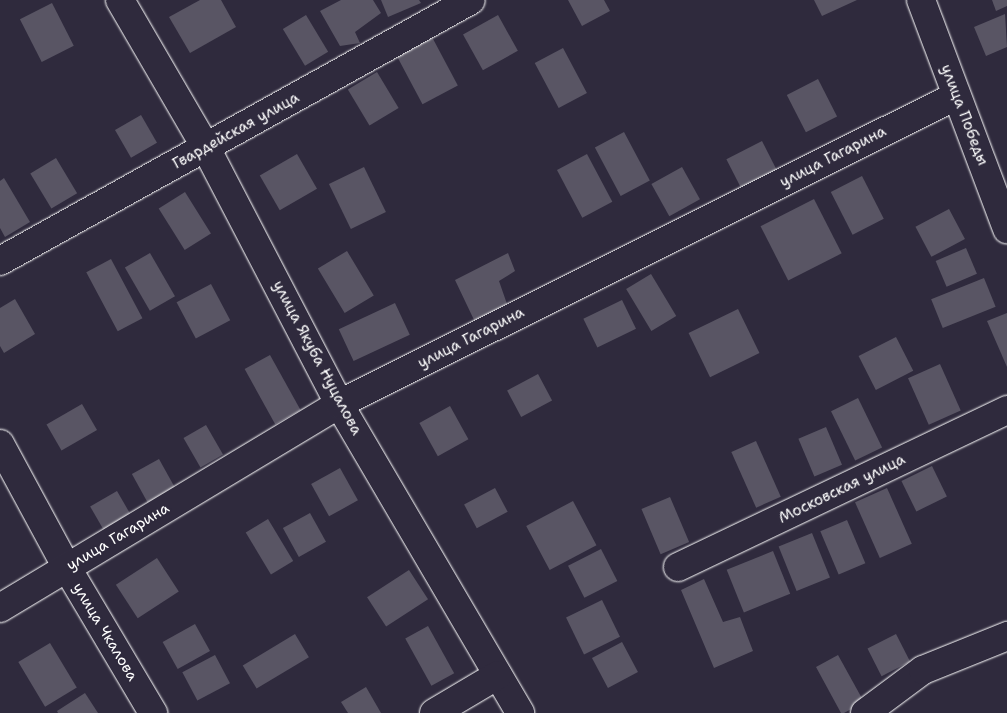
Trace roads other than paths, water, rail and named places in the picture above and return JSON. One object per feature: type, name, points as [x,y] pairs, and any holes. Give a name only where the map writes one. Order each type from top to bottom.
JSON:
[{"type":"street","name":"улица Якуба Нуцалова","points":[[120,0],[206,148],[339,404],[520,713]]},
{"type":"street","name":"Гвардейская улица","points":[[0,261],[471,0]]},
{"type":"street","name":"улица Победы","points":[[921,0],[1007,229]]},
{"type":"street","name":"улица Гагарина","points":[[0,608],[339,404],[956,96]]},
{"type":"street","name":"Московская улица","points":[[678,567],[1007,410]]},
{"type":"street","name":"улица Чкалова","points":[[0,444],[67,568],[153,713]]},
{"type":"street","points":[[865,713],[923,670],[1007,636]]},
{"type":"street","points":[[434,713],[498,675]]}]
